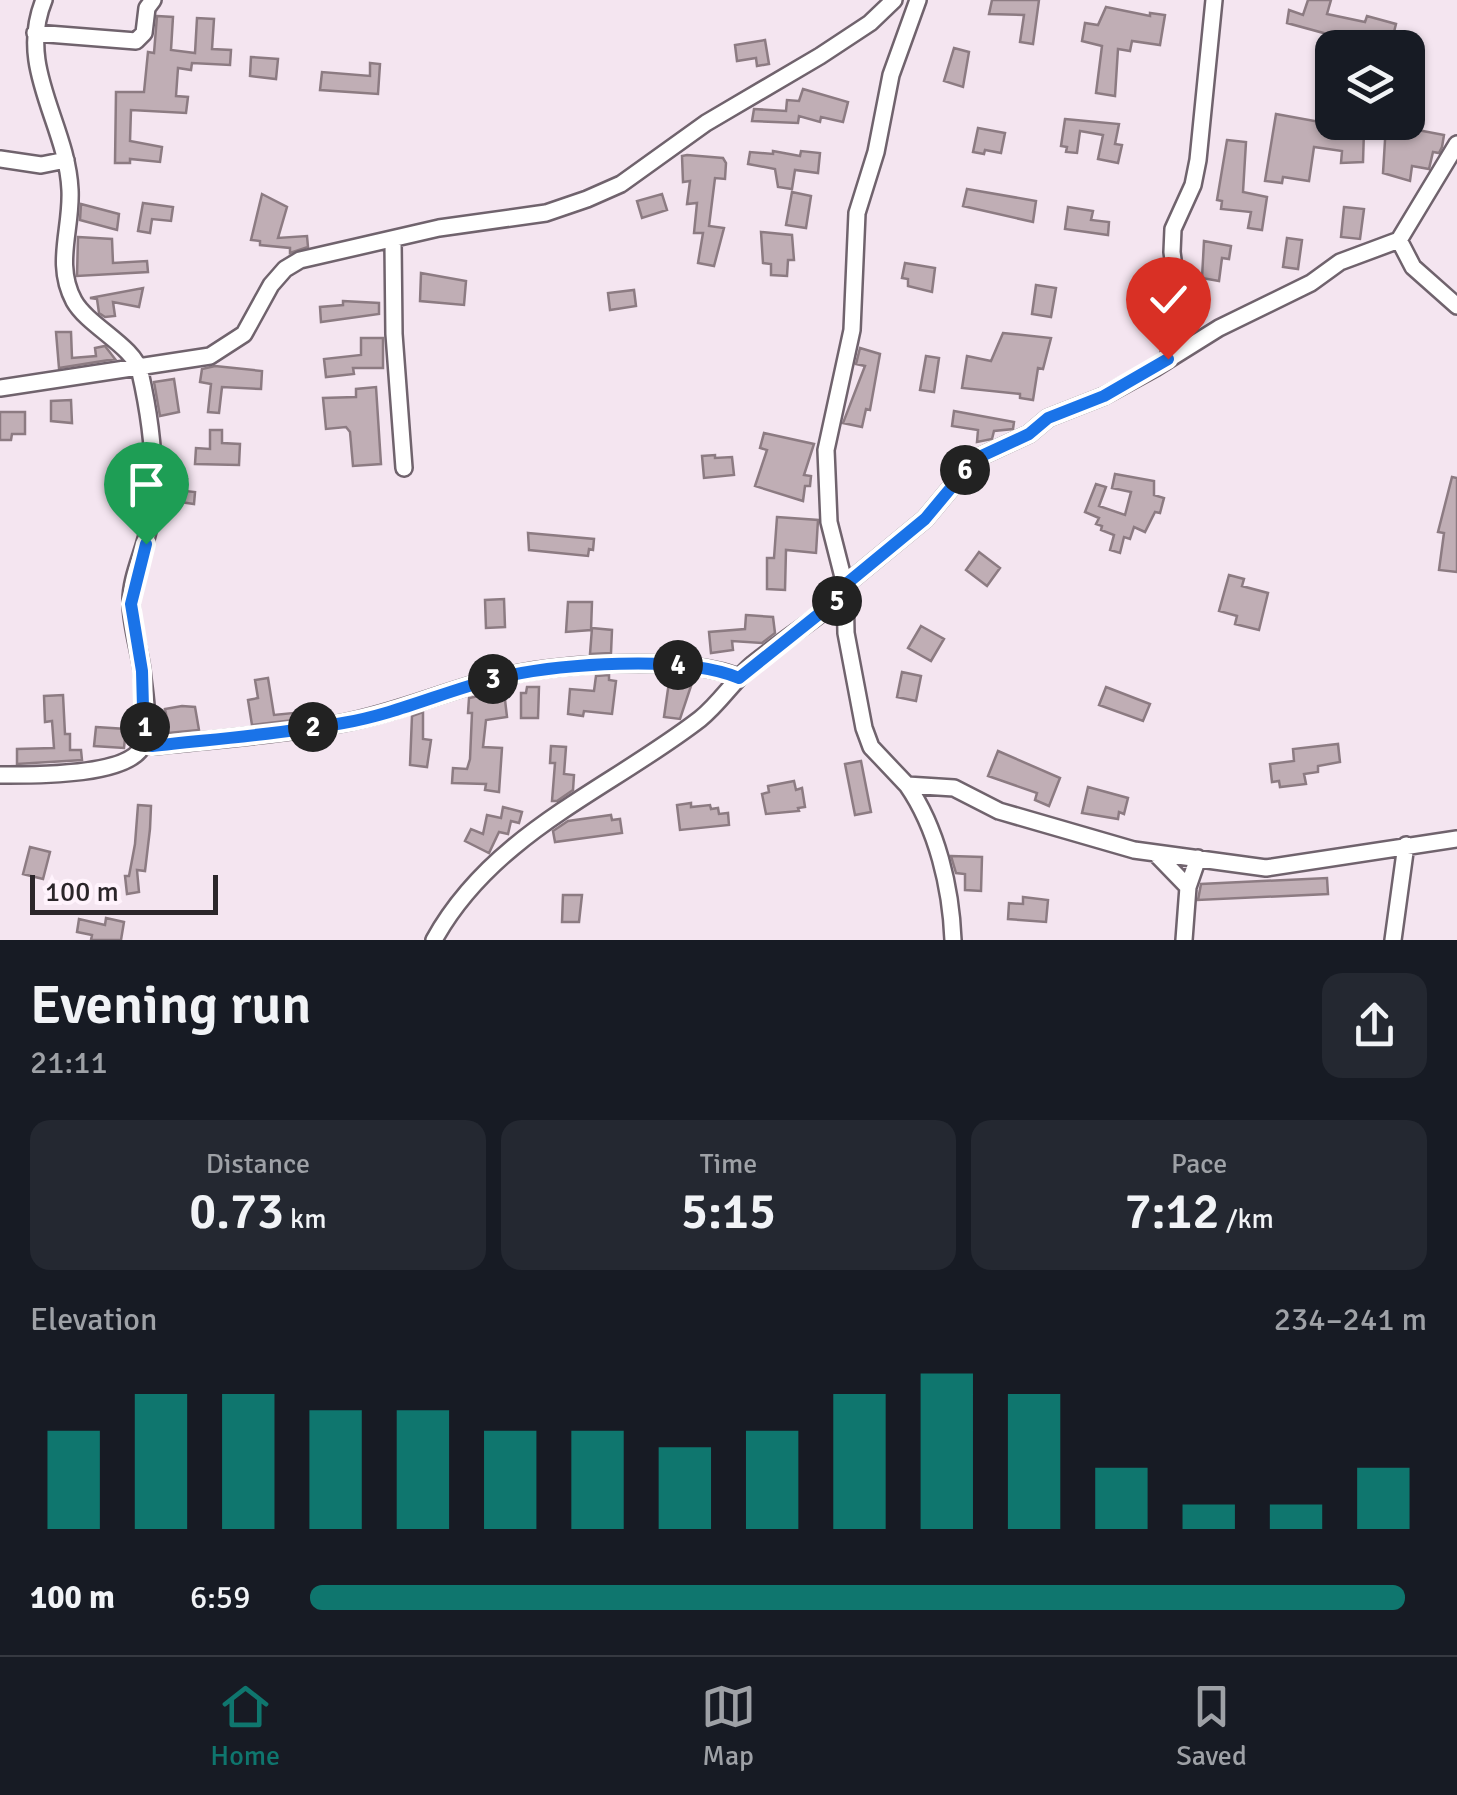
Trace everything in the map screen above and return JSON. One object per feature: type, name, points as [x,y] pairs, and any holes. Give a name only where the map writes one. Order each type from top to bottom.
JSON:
[{"type":"street","points":[[0,775],[39,775],[127,762],[144,744],[144,689],[131,604],[146,544],[154,476],[140,366],[93,325],[66,284],[63,253],[70,188],[66,160],[38,80],[35,33],[44,0]]},
{"type":"street","points":[[35,33],[136,41],[144,34],[147,8],[152,0]]},
{"type":"street","points":[[0,388],[182,362],[225,349],[244,334],[271,285],[300,260],[484,220],[546,213],[621,184],[706,123],[820,56],[870,22],[894,0]]},
{"type":"street","points":[[918,0],[891,75],[876,152],[857,212],[852,330],[826,450],[829,522],[844,590],[846,632],[864,728],[871,747],[922,806],[939,856],[953,940]]},
{"type":"street","points":[[1168,359],[1179,306],[1173,229],[1193,185],[1198,160],[1214,0]]},
{"type":"street","points":[[434,940],[481,874],[498,858],[554,814],[703,717],[739,678],[925,519],[975,459],[1029,434],[1048,418],[1104,396],[1219,328],[1312,283],[1340,262],[1398,240],[1457,144]]},
{"type":"street","points":[[0,159],[41,165],[66,160]]},
{"type":"street","points":[[1398,240],[1413,267],[1457,306]]},
{"type":"street","points":[[393,242],[394,334],[404,468]]},
{"type":"street","points":[[144,744],[340,724],[502,677],[553,668],[668,664],[720,670],[739,678]]},
{"type":"street","points":[[907,785],[954,788],[999,811],[1156,854],[1286,868],[1457,839]]},
{"type":"street","points":[[1393,940],[1406,845]]},
{"type":"street","points":[[1156,854],[1188,888]]},
{"type":"street","points":[[1184,940],[1188,888],[1198,858]]},
{"type":"building","points":[[992,0],[1039,0],[1033,44],[1020,42],[1024,15],[989,14]]},
{"type":"building","points":[[1308,0],[1331,0],[1327,14],[1365,22],[1367,16],[1396,24],[1394,30],[1315,31],[1287,23],[1289,10],[1303,15]]},
{"type":"building","points":[[1106,7],[1150,16],[1165,15],[1160,45],[1132,41],[1130,51],[1118,49],[1115,96],[1096,93],[1102,46],[1082,41],[1085,23],[1098,25]]},
{"type":"building","points":[[157,16],[173,17],[171,50],[195,53],[197,18],[214,19],[212,49],[231,50],[230,65],[192,63],[191,70],[178,68],[176,96],[188,97],[186,113],[131,110],[130,141],[162,147],[160,162],[130,159],[130,163],[115,163],[116,92],[144,92],[148,52],[154,53]]},
{"type":"building","points":[[765,40],[769,64],[757,66],[756,58],[737,61],[735,45]]},
{"type":"building","points":[[954,48],[969,52],[963,87],[944,81]]},
{"type":"building","points":[[251,57],[278,59],[276,79],[250,76]]},
{"type":"building","points":[[370,63],[380,64],[378,94],[320,90],[322,72],[370,76]]},
{"type":"building","points":[[803,89],[848,102],[843,122],[821,117],[820,122],[799,116],[798,123],[752,121],[754,109],[786,111],[787,100],[799,101]]},
{"type":"building","points":[[1276,114],[1315,121],[1315,140],[1364,140],[1363,162],[1341,163],[1342,151],[1314,147],[1309,181],[1283,177],[1282,183],[1265,181]]},
{"type":"building","points":[[1065,119],[1119,124],[1115,144],[1122,145],[1118,163],[1098,159],[1103,135],[1080,131],[1077,153],[1066,152],[1067,147],[1061,146]]},
{"type":"building","points":[[978,128],[1005,133],[1001,153],[973,152]]},
{"type":"building","points":[[1425,131],[1444,135],[1439,153],[1433,152],[1429,169],[1412,166],[1410,181],[1383,173],[1385,140],[1425,140]]},
{"type":"building","points":[[1227,140],[1246,142],[1243,192],[1267,197],[1262,230],[1248,228],[1251,212],[1221,209],[1222,201],[1217,200]]},
{"type":"building","points":[[801,151],[820,153],[818,173],[795,170],[792,189],[778,187],[775,169],[748,164],[750,152],[800,156]]},
{"type":"building","points":[[682,156],[723,158],[726,163],[725,179],[715,178],[709,226],[724,228],[714,266],[698,263],[703,233],[694,233],[697,203],[687,204],[690,181],[683,182]]},
{"type":"building","points":[[967,189],[1036,201],[1033,222],[963,206]]},
{"type":"building","points":[[792,192],[811,196],[806,228],[786,225]]},
{"type":"building","points":[[262,194],[287,207],[278,238],[307,236],[308,247],[290,253],[290,248],[260,245],[260,241],[251,240]]},
{"type":"building","points":[[662,194],[667,210],[642,218],[637,201]]},
{"type":"building","points":[[143,203],[173,207],[171,221],[152,219],[150,233],[138,231]]},
{"type":"building","points":[[81,204],[119,214],[117,230],[80,220]]},
{"type":"building","points":[[1068,207],[1093,211],[1091,220],[1109,222],[1108,235],[1065,229]]},
{"type":"building","points":[[1344,207],[1364,209],[1360,239],[1341,237]]},
{"type":"building","points":[[761,232],[792,235],[794,260],[788,260],[787,276],[771,275],[771,264],[763,263]]},
{"type":"building","points":[[78,237],[112,239],[113,263],[147,261],[148,272],[77,276]]},
{"type":"building","points":[[1287,238],[1302,240],[1298,269],[1283,267]]},
{"type":"building","points":[[1204,241],[1231,246],[1229,259],[1222,258],[1219,281],[1202,278]]},
{"type":"building","points":[[905,263],[935,268],[932,292],[908,286],[908,279],[902,278]]},
{"type":"building","points":[[421,273],[466,281],[464,305],[420,301]]},
{"type":"building","points":[[1036,285],[1056,288],[1051,317],[1032,314]]},
{"type":"building","points":[[143,288],[139,307],[113,302],[115,316],[99,313],[97,299],[90,298]]},
{"type":"building","points":[[634,290],[636,306],[610,310],[608,293]]},
{"type":"building","points":[[343,301],[379,303],[379,314],[321,322],[320,307],[343,305]]},
{"type":"building","points":[[56,332],[71,332],[72,358],[96,356],[95,348],[105,346],[115,359],[59,368]]},
{"type":"building","points":[[1003,333],[1051,338],[1043,369],[1038,368],[1033,400],[1020,398],[1020,394],[962,388],[967,356],[991,361]]},
{"type":"building","points":[[361,338],[383,338],[383,368],[353,368],[354,374],[326,377],[324,359],[361,355]]},
{"type":"building","points":[[860,348],[880,354],[870,410],[866,409],[862,427],[843,423],[865,366],[856,364]]},
{"type":"building","points":[[926,356],[939,358],[934,392],[920,390]]},
{"type":"building","points":[[215,366],[262,371],[261,389],[222,387],[219,413],[208,412],[211,384],[200,382],[202,369]]},
{"type":"building","points":[[174,379],[179,412],[160,416],[154,382]]},
{"type":"building","points":[[376,387],[381,464],[353,466],[350,432],[346,427],[326,429],[323,398],[356,397],[356,389]]},
{"type":"building","points":[[71,400],[72,423],[51,421],[51,401]]},
{"type":"building","points":[[954,411],[1014,422],[1013,429],[994,431],[992,439],[977,442],[978,430],[952,426]]},
{"type":"building","points":[[0,412],[25,412],[25,434],[12,434],[11,440],[0,440]]},
{"type":"building","points":[[210,430],[222,430],[222,443],[240,444],[239,465],[195,464],[196,448],[210,449]]},
{"type":"building","points":[[764,433],[814,444],[804,475],[811,476],[810,486],[805,486],[803,501],[755,486],[767,450],[760,448]]},
{"type":"building","points":[[702,456],[732,457],[734,475],[704,478]]},
{"type":"building","points":[[1115,474],[1154,481],[1154,495],[1164,498],[1160,513],[1155,512],[1145,532],[1134,527],[1130,539],[1124,537],[1120,553],[1110,550],[1114,535],[1101,530],[1102,526],[1096,524],[1099,518],[1085,512],[1096,484],[1106,487],[1099,506],[1125,515],[1131,492],[1112,488]]},
{"type":"building","points":[[170,477],[187,479],[185,491],[195,492],[194,504],[166,500]]},
{"type":"building","points":[[1452,477],[1457,478],[1457,572],[1439,570],[1444,533],[1438,532]]},
{"type":"building","points":[[777,517],[818,520],[816,553],[786,550],[785,590],[767,589],[767,558],[774,558]]},
{"type":"building","points":[[528,533],[594,539],[593,550],[589,549],[588,556],[529,550]]},
{"type":"building","points":[[979,552],[1000,568],[987,586],[966,570]]},
{"type":"building","points":[[1229,575],[1244,579],[1242,586],[1268,593],[1259,630],[1235,624],[1237,616],[1219,611]]},
{"type":"building","points":[[504,599],[505,627],[486,628],[485,600]]},
{"type":"building","points":[[568,602],[592,602],[591,630],[566,632]]},
{"type":"building","points":[[746,615],[773,617],[775,633],[762,643],[732,641],[733,650],[711,653],[709,632],[745,629]]},
{"type":"building","points":[[921,626],[944,639],[931,661],[908,648]]},
{"type":"building","points":[[592,628],[612,630],[611,653],[590,654]]},
{"type":"building","points":[[902,672],[921,676],[916,701],[897,697]]},
{"type":"building","points":[[609,675],[609,680],[616,681],[612,714],[568,714],[570,689],[594,691],[596,676]]},
{"type":"building","points":[[268,678],[274,715],[293,713],[294,720],[252,725],[248,700],[258,698],[255,680]]},
{"type":"building","points":[[669,682],[691,686],[680,719],[664,717]]},
{"type":"building","points":[[527,687],[539,687],[538,718],[521,718],[521,693],[526,693]]},
{"type":"building","points":[[1106,687],[1150,704],[1143,721],[1099,705]]},
{"type":"building","points":[[504,691],[507,717],[486,720],[483,747],[502,748],[499,792],[485,790],[486,784],[452,783],[453,768],[467,769],[470,759],[469,698]]},
{"type":"building","points":[[63,695],[65,734],[70,734],[70,750],[81,750],[82,760],[17,764],[17,749],[54,748],[52,721],[45,722],[44,696]]},
{"type":"building","points":[[195,707],[199,730],[158,734],[158,725],[168,724],[165,709]]},
{"type":"building","points":[[423,712],[423,739],[431,740],[427,767],[410,765],[412,716]]},
{"type":"building","points":[[96,727],[126,729],[124,748],[94,746]]},
{"type":"building","points":[[1338,744],[1340,762],[1318,766],[1318,772],[1304,774],[1306,784],[1280,787],[1279,781],[1272,782],[1270,764],[1294,761],[1293,749]]},
{"type":"building","points":[[551,746],[566,747],[564,774],[574,775],[573,790],[557,801],[552,801],[555,763],[550,763]]},
{"type":"building","points":[[998,751],[1060,778],[1049,806],[1035,800],[1037,793],[988,776]]},
{"type":"building","points":[[861,761],[871,812],[855,815],[845,764]]},
{"type":"building","points":[[794,781],[796,790],[802,788],[805,807],[766,814],[762,794],[769,792],[768,786]]},
{"type":"building","points":[[1088,787],[1128,798],[1124,814],[1119,812],[1118,819],[1082,813]]},
{"type":"building","points":[[691,803],[691,807],[710,805],[711,809],[718,808],[719,814],[728,813],[729,825],[680,830],[677,805]]},
{"type":"building","points":[[138,805],[151,806],[145,871],[137,870],[139,892],[127,894],[125,876],[129,876],[135,844]]},
{"type":"building","points":[[503,807],[522,812],[519,823],[511,821],[508,834],[499,832],[489,853],[465,841],[471,829],[483,834],[487,815],[501,818]]},
{"type":"building","points":[[611,815],[612,820],[620,819],[622,833],[555,842],[553,831],[568,821]]},
{"type":"building","points":[[30,847],[50,852],[43,879],[23,874]]},
{"type":"building","points":[[951,856],[982,857],[981,891],[965,890],[965,874],[956,873]]},
{"type":"building","points":[[1327,878],[1328,894],[1198,900],[1201,884]]},
{"type":"building","points":[[563,895],[582,895],[579,922],[562,922]]},
{"type":"building","points":[[1023,897],[1048,900],[1046,922],[1008,919],[1009,903],[1023,904]]},
{"type":"building","points":[[106,918],[124,922],[121,940],[91,940],[92,935],[77,932],[79,919],[105,925]]},
{"type":"route","points":[[146,544],[131,604],[142,671],[144,744],[152,746],[340,724],[502,677],[553,668],[668,664],[720,670],[739,678],[801,631],[844,594],[845,585],[925,519],[975,459],[1002,449],[1048,418],[1104,396],[1168,359]]}]
